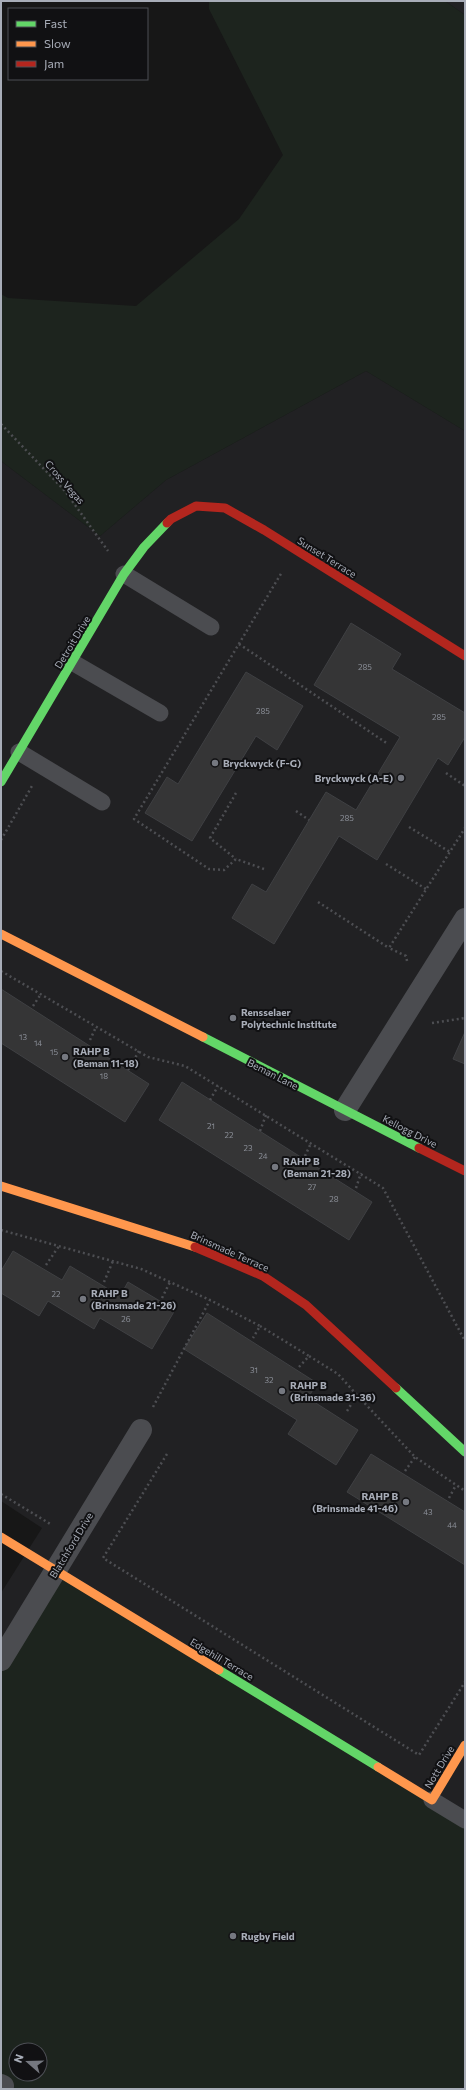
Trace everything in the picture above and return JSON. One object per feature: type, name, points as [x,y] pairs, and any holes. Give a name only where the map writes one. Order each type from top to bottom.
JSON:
[{"type":"street","name":"Sunset Terrace","points":[[171,519],[196,506],[225,508],[270,534],[465,656]]},
{"type":"street","name":"Detroit Drive","points":[[1,782],[124,574],[144,547],[171,519]]},
{"type":"street","points":[[345,1110],[465,919]]},
{"type":"street","name":"Beman Lane","points":[[1,934],[345,1110]]},
{"type":"street","name":"Kellogg Drive","points":[[345,1110],[465,1171]]},
{"type":"street","name":"Brinsmade Terrace","points":[[1,1186],[187,1243],[263,1276],[306,1305],[465,1452]]},
{"type":"street","name":"Blatchford Drive","points":[[1,1660],[141,1430]]},
{"type":"street","name":"Edgehill Terrace","points":[[1,1537],[432,1800]]},
{"type":"street","name":"Nott Drive","points":[[432,1800],[465,1745]]},
{"type":"lane","points":[[124,574],[211,627]]},
{"type":"lane","points":[[72,662],[160,713]]},
{"type":"lane","points":[[19,752],[102,802]]},
{"type":"lane","points":[[432,1800],[465,1820]]},
{"type":"path","name":"Cross Vegas","points":[[1,424],[65,491],[124,574]]},
{"type":"path","points":[[236,859],[224,870],[209,869],[134,819],[286,566]]},
{"type":"path","points":[[239,644],[388,744]]},
{"type":"path","points":[[1,840],[43,767]]},
{"type":"path","points":[[446,773],[465,786]]},
{"type":"path","points":[[236,793],[210,838],[236,859],[264,869]]},
{"type":"path","points":[[296,811],[309,820]]},
{"type":"path","points":[[409,827],[450,852]]},
{"type":"path","points":[[390,948],[465,828]]},
{"type":"path","points":[[386,864],[426,890]]},
{"type":"path","points":[[318,902],[390,948],[406,956],[408,965]]},
{"type":"path","points":[[1,971],[148,1057],[185,1066],[384,1188],[465,1342]]},
{"type":"path","points":[[33,1006],[41,994]]},
{"type":"path","points":[[428,1029],[432,1023],[465,1018]]},
{"type":"path","points":[[90,1040],[96,1027]]},
{"type":"path","points":[[128,1070],[139,1052]]},
{"type":"path","points":[[210,1100],[218,1086]]},
{"type":"path","points":[[260,1131],[266,1115]]},
{"type":"path","points":[[305,1156],[311,1143]]},
{"type":"path","points":[[356,1188],[361,1174]]},
{"type":"path","points":[[1,1230],[141,1269],[210,1300],[260,1326],[338,1374],[415,1457],[465,1491]]},
{"type":"path","points":[[46,1265],[59,1246]]},
{"type":"path","points":[[104,1282],[113,1261]]},
{"type":"path","points":[[162,1298],[170,1282]]},
{"type":"path","points":[[141,1430],[210,1300]]},
{"type":"path","points":[[253,1338],[260,1326]]},
{"type":"path","points":[[299,1367],[309,1356]]},
{"type":"path","points":[[347,1411],[357,1395]]},
{"type":"path","points":[[167,1454],[103,1558],[419,1755],[465,1682]]},
{"type":"path","points":[[405,1471],[415,1457]]},
{"type":"path","points":[[449,1498],[456,1485]]},
{"type":"path","points":[[1,1494],[52,1525],[56,1519]]},
{"type":"shaded area","points":[[209,1],[445,1],[465,15],[465,431],[366,371],[166,480],[100,536],[1,461],[1,294],[8,298],[136,306],[239,219],[283,155],[209,9]]},
{"type":"shaded area","points":[[445,1],[465,1],[465,15]]},
{"type":"shaded area","name":"Rensselaer Polytechnic Institute","points":[[366,371],[465,431],[465,2089],[1,2089],[1,1593],[42,1528],[1,1501],[1,461],[100,536],[166,480]]},
{"type":"shaded area","name":"Rugby Field","points":[[56,1570],[465,1821],[465,2084],[462,2089],[7,2089],[1,2085],[1,1660]]},
{"type":"building","name":"Bryckwyck (A-E)","points":[[351,623],[401,654],[392,669],[465,713],[465,737],[448,765],[438,758],[377,860],[339,836],[274,944],[232,918],[252,884],[266,892],[326,792],[356,810],[400,737],[314,685]]},
{"type":"building","name":"Bryckwyck (F-G)","points":[[246,672],[303,706],[277,750],[256,736],[192,841],[145,813],[167,777],[178,784]]},
{"type":"building","name":"RAHP B (Beman 11-18)","points":[[1,989],[149,1084],[125,1122],[1,1043]]},
{"type":"building","points":[[465,1032],[465,1064],[453,1059]]},
{"type":"building","name":"RAHP B (Beman 21-28)","points":[[182,1082],[372,1202],[349,1240],[159,1120]]},
{"type":"building","name":"RAHP B (Brinsmade 21-26)","points":[[13,1251],[62,1280],[70,1266],[120,1296],[128,1282],[175,1310],[152,1349],[100,1318],[94,1329],[48,1301],[39,1316],[1,1293],[1,1271]]},
{"type":"building","name":"RAHP B (Brinsmade 31-36)","points":[[207,1313],[317,1383],[308,1398],[358,1430],[336,1465],[288,1434],[297,1420],[184,1349]]},
{"type":"building","name":"RAHP B (Brinsmade 41-46)","points":[[371,1454],[465,1512],[465,1565],[347,1492]]},
{"type":"traffic: fast","points":[[1,782],[124,574],[144,547],[167,523]]},
{"type":"traffic: fast","points":[[203,1037],[419,1148]]},
{"type":"traffic: fast","points":[[396,1388],[465,1452]]},
{"type":"traffic: fast","points":[[219,1670],[378,1767]]},
{"type":"traffic: slow","points":[[1,934],[203,1037]]},
{"type":"traffic: slow","points":[[1,1186],[195,1247]]},
{"type":"traffic: slow","points":[[1,1537],[219,1670]]},
{"type":"traffic: slow","points":[[378,1767],[432,1800],[465,1745]]},
{"type":"traffic: jam","points":[[167,523],[171,519],[196,506],[225,508],[264,530],[465,656]]},
{"type":"traffic: jam","points":[[419,1148],[465,1171]]},
{"type":"traffic: jam","points":[[195,1247],[263,1276],[306,1305],[396,1388]]},
{"type":"place","name":"Bryckwyck (F-G)","points":[[215,763]]},
{"type":"place","name":"Bryckwyck (A-E)","points":[[401,778]]},
{"type":"place","name":"Rensselaer Polytechnic Institute","points":[[233,1018]]},
{"type":"place","name":"RAHP B (Beman 11-18)","points":[[65,1057]]},
{"type":"place","name":"RAHP B (Beman 21-28)","points":[[275,1167]]},
{"type":"place","name":"RAHP B (Brinsmade 21-26)","points":[[83,1299]]},
{"type":"place","name":"RAHP B (Brinsmade 31-36)","points":[[282,1391]]},
{"type":"place","name":"RAHP B (Brinsmade 41-46)","points":[[406,1502]]},
{"type":"place","name":"Rugby Field","points":[[233,1936]]}]
